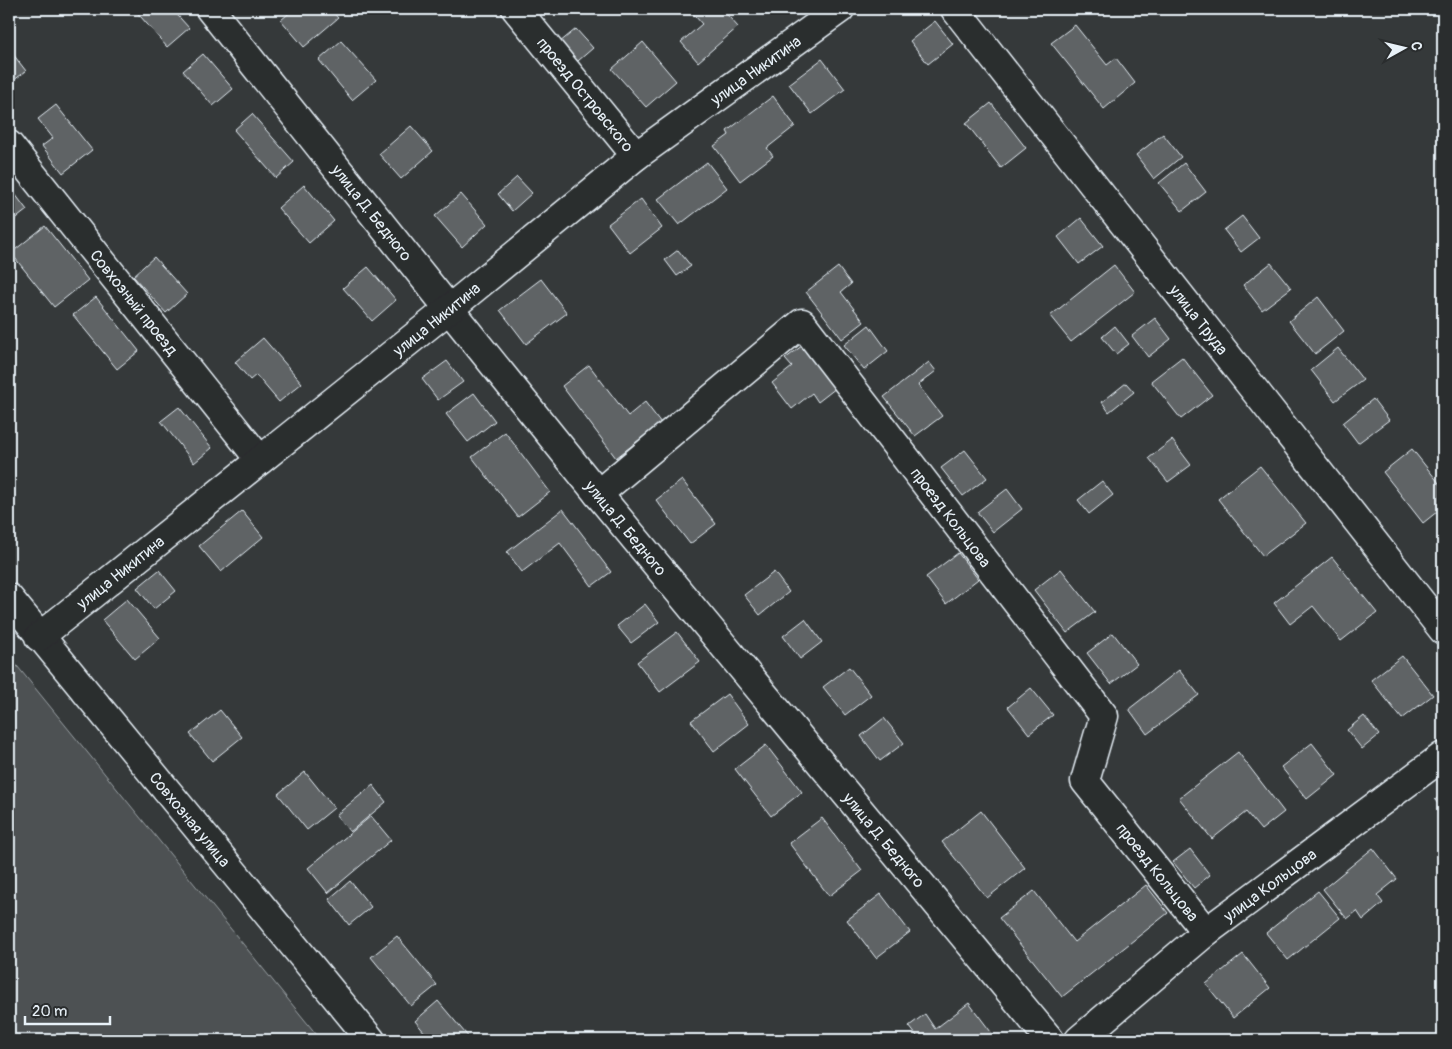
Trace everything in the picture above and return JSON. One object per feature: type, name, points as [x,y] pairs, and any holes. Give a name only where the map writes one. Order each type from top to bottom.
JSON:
[{"type":"street","name":"улица Д. Бедного","points":[[210,9],[598,494],[1050,1040]]},
{"type":"street","name":"проезд Островского","points":[[516,9],[636,156]]},
{"type":"street","name":"улица Никитина","points":[[39,637],[449,309],[636,156],[840,9]]},
{"type":"street","name":"улица Труда","points":[[955,9],[1443,630]]},
{"type":"street","name":"Совхозный проезд","points":[[9,145],[260,460]]},
{"type":"street","name":"проезд Кольцова","points":[[598,494],[802,323],[1104,716],[1084,782],[1206,932]]},
{"type":"street","name":"Совхозная улица","points":[[9,598],[39,637],[371,1040]]},
{"type":"street","name":"улица Кольцова","points":[[1079,1040],[1206,932],[1443,756]]},
{"type":"shaded area","points":[[9,656],[321,1040],[9,1040]]},
{"type":"building","points":[[134,9],[172,9],[189,28],[167,47]]},
{"type":"building","points":[[294,9],[330,9],[338,18],[304,47],[281,20]]},
{"type":"building","points":[[689,9],[722,9],[738,27],[698,62],[681,42],[702,24]]},
{"type":"building","points":[[935,21],[953,44],[928,64],[910,41]]},
{"type":"building","points":[[1075,25],[1107,65],[1116,58],[1135,83],[1104,109],[1051,43]]},
{"type":"building","points":[[576,29],[593,48],[571,67],[554,47]]},
{"type":"building","points":[[341,41],[376,80],[352,100],[319,60]]},
{"type":"building","points":[[643,42],[676,81],[646,107],[612,69]]},
{"type":"building","points":[[9,49],[26,71],[9,84]]},
{"type":"building","points":[[203,54],[233,89],[213,106],[183,71]]},
{"type":"building","points":[[822,59],[845,89],[812,114],[789,84]]},
{"type":"building","points":[[773,96],[795,126],[767,148],[773,156],[740,181],[714,146],[729,135],[727,131]]},
{"type":"building","points":[[991,103],[1026,148],[1001,168],[966,123]]},
{"type":"building","points":[[56,105],[92,150],[63,173],[42,146],[53,138],[38,119]]},
{"type":"building","points":[[252,114],[294,162],[276,178],[234,130]]},
{"type":"building","points":[[411,126],[433,151],[401,179],[379,154]]},
{"type":"building","points":[[1163,134],[1181,157],[1154,179],[1136,155]]},
{"type":"building","points":[[707,162],[727,188],[679,225],[658,199]]},
{"type":"building","points":[[1184,163],[1206,192],[1182,211],[1159,183]]},
{"type":"building","points":[[517,177],[532,193],[512,211],[498,194]]},
{"type":"building","points":[[304,185],[334,221],[309,243],[278,208]]},
{"type":"building","points":[[9,186],[27,210],[9,224]]},
{"type":"building","points":[[461,194],[487,224],[462,247],[435,216]]},
{"type":"building","points":[[641,199],[662,228],[630,253],[608,224]]},
{"type":"building","points":[[1242,216],[1259,238],[1241,252],[1224,230]]},
{"type":"building","points":[[1081,218],[1103,246],[1079,264],[1058,237]]},
{"type":"building","points":[[45,226],[88,280],[54,307],[11,253]]},
{"type":"building","points":[[678,250],[691,266],[677,276],[665,260]]},
{"type":"building","points":[[154,257],[187,294],[166,313],[133,276]]},
{"type":"building","points":[[1271,263],[1291,288],[1262,310],[1243,285]]},
{"type":"building","points":[[1114,265],[1135,292],[1071,342],[1050,316]]},
{"type":"building","points":[[368,267],[396,300],[372,321],[343,288]]},
{"type":"building","points":[[838,267],[851,284],[841,292],[864,322],[842,339],[806,292]]},
{"type":"building","points":[[541,279],[567,313],[526,344],[500,310]]},
{"type":"building","points":[[96,297],[139,351],[117,369],[73,315]]},
{"type":"building","points":[[1318,297],[1344,331],[1315,354],[1289,321]]},
{"type":"building","points":[[1155,318],[1171,339],[1148,357],[1132,336]]},
{"type":"building","points":[[869,325],[888,351],[864,370],[844,345]]},
{"type":"building","points":[[1115,326],[1129,344],[1116,354],[1102,337]]},
{"type":"building","points":[[263,338],[302,383],[279,402],[256,375],[250,380],[235,362]]},
{"type":"building","points":[[803,345],[836,388],[818,402],[812,393],[792,409],[772,383],[792,367],[785,359]]},
{"type":"building","points":[[1338,348],[1363,380],[1335,401],[1311,370]]},
{"type":"building","points":[[1182,357],[1212,395],[1181,419],[1151,381]]},
{"type":"building","points":[[447,361],[463,382],[438,400],[422,379]]},
{"type":"building","points":[[929,362],[936,371],[918,385],[942,416],[915,436],[884,397]]},
{"type":"building","points":[[589,365],[628,416],[645,402],[661,423],[616,458],[562,386]]},
{"type":"building","points":[[1126,383],[1134,392],[1109,412],[1102,402]]},
{"type":"building","points":[[474,393],[495,421],[468,442],[446,414]]},
{"type":"building","points":[[1373,399],[1389,420],[1358,443],[1343,423]]},
{"type":"building","points":[[179,407],[212,448],[194,463],[161,421]]},
{"type":"building","points":[[505,432],[550,492],[518,517],[472,457]]},
{"type":"building","points":[[1172,440],[1191,465],[1168,482],[1149,458]]},
{"type":"building","points":[[1412,449],[1443,488],[1443,507],[1423,523],[1383,472]]},
{"type":"building","points":[[965,450],[987,478],[963,496],[941,468]]},
{"type":"building","points":[[1260,466],[1306,523],[1263,556],[1218,499]]},
{"type":"building","points":[[682,480],[716,524],[690,544],[656,500]]},
{"type":"building","points":[[1102,481],[1113,495],[1089,514],[1078,500]]},
{"type":"building","points":[[1007,489],[1022,509],[993,532],[977,512]]},
{"type":"building","points":[[563,509],[611,572],[592,586],[560,543],[522,572],[507,552]]},
{"type":"building","points":[[242,511],[263,537],[221,572],[199,546]]},
{"type":"building","points":[[1443,537],[1443,550],[1437,542]]},
{"type":"building","points":[[958,553],[978,579],[946,604],[926,577]]},
{"type":"building","points":[[1332,557],[1377,613],[1341,641],[1313,606],[1290,624],[1274,603]]},
{"type":"building","points":[[1061,569],[1095,612],[1067,633],[1034,590]]},
{"type":"building","points":[[159,570],[176,591],[154,609],[137,588]]},
{"type":"building","points":[[774,572],[789,592],[760,615],[744,595]]},
{"type":"building","points":[[127,599],[160,638],[135,659],[102,620]]},
{"type":"building","points":[[645,604],[659,622],[631,643],[617,626]]},
{"type":"building","points":[[805,619],[822,642],[800,659],[783,636]]},
{"type":"building","points":[[677,632],[700,662],[660,692],[637,662]]},
{"type":"building","points":[[1113,633],[1137,664],[1111,684],[1087,653]]},
{"type":"building","points":[[1402,656],[1433,695],[1402,719],[1371,680]]},
{"type":"building","points":[[849,667],[871,695],[845,715],[823,687]]},
{"type":"building","points":[[1179,670],[1199,695],[1147,734],[1129,709]]},
{"type":"building","points":[[1031,688],[1053,715],[1029,734],[1008,707]]},
{"type":"building","points":[[727,694],[749,724],[714,751],[691,721]]},
{"type":"building","points":[[220,710],[242,737],[212,761],[190,734]]},
{"type":"building","points":[[1364,716],[1379,735],[1362,749],[1347,730]]},
{"type":"building","points":[[884,718],[904,743],[880,761],[861,736]]},
{"type":"building","points":[[1312,743],[1337,775],[1307,799],[1281,767]]},
{"type":"building","points":[[766,745],[802,792],[771,816],[735,769]]},
{"type":"building","points":[[1238,752],[1284,812],[1261,830],[1246,812],[1212,839],[1179,798]]},
{"type":"building","points":[[305,772],[334,808],[307,830],[278,794]]},
{"type":"building","points":[[373,785],[386,802],[350,832],[336,815]]},
{"type":"building","points":[[1443,793],[1443,810],[1435,800]]},
{"type":"building","points":[[981,811],[1025,868],[987,898],[942,842]]},
{"type":"building","points":[[371,816],[391,840],[328,893],[308,868]]},
{"type":"building","points":[[822,818],[862,871],[829,896],[789,843]]},
{"type":"building","points":[[1373,848],[1397,879],[1377,895],[1383,903],[1363,920],[1357,911],[1347,919],[1323,889]]},
{"type":"building","points":[[1190,849],[1210,875],[1194,888],[1173,862]]},
{"type":"building","points":[[350,881],[371,907],[349,925],[329,899]]},
{"type":"building","points":[[1146,885],[1168,913],[1062,997],[999,918],[1034,891],[1074,942]]},
{"type":"building","points":[[1318,891],[1340,918],[1288,960],[1266,933]]},
{"type":"building","points":[[881,894],[910,932],[876,958],[847,920]]},
{"type":"building","points":[[397,936],[437,985],[411,1006],[371,957]]},
{"type":"building","points":[[1243,954],[1270,988],[1233,1018],[1206,984]]},
{"type":"building","points":[[438,1001],[471,1040],[431,1040],[415,1021]]},
{"type":"building","points":[[969,1003],[994,1036],[989,1040],[941,1040],[939,1037],[934,1040],[920,1040],[909,1026],[925,1014],[935,1029]]},
{"type":"building","points":[[1137,1032],[1143,1040],[1126,1040]]}]
